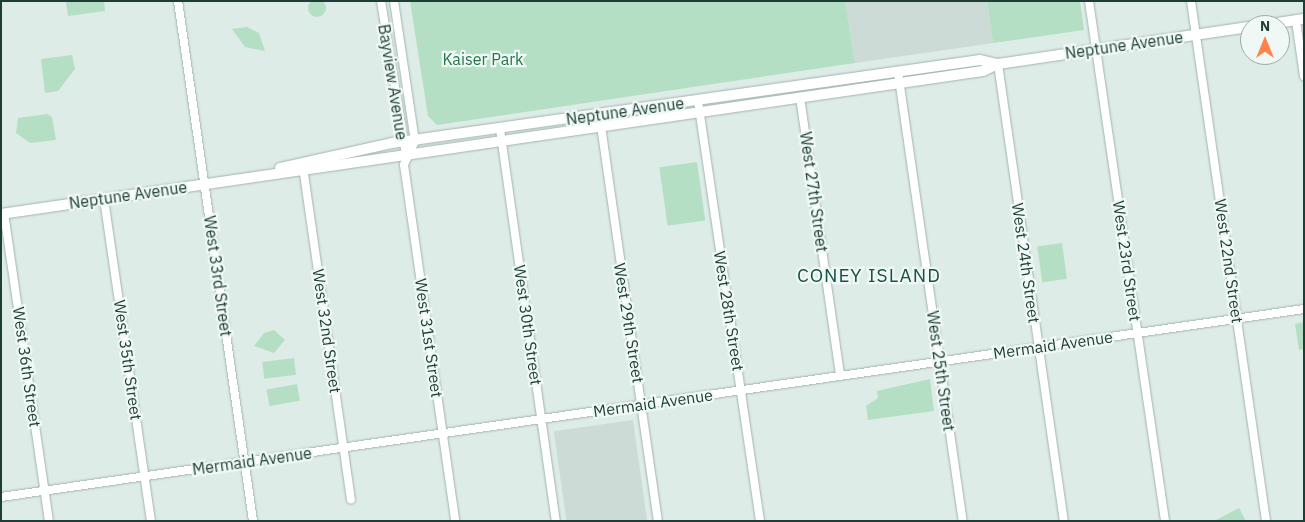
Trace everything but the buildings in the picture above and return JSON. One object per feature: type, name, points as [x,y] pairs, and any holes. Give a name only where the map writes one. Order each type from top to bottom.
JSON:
[{"type":"main road","name":"Neptune Avenue","points":[[303,167],[415,140],[500,130],[698,101],[898,78],[983,71],[998,64],[1240,28]]},
{"type":"main road","name":"Neptune Avenue","points":[[3,214],[205,184],[303,167],[502,141],[800,97],[898,78]]},
{"type":"street","name":"West 33rd Street","points":[[178,1],[253,521]]},
{"type":"street","name":"Bayview Avenue","points":[[381,1],[402,142],[406,154]]},
{"type":"street","name":"Bayview Avenue","points":[[394,1],[415,140],[406,154]]},
{"type":"street","name":"West 23rd Street","points":[[1090,1],[1165,521]]},
{"type":"street","name":"West 22nd Street","points":[[1191,1],[1266,521]]},
{"type":"street","points":[[1300,20],[1304,76]]},
{"type":"street","name":"West 24th Street","points":[[998,64],[1064,521]]},
{"type":"street","name":"West 25th Street","points":[[898,78],[963,521]]},
{"type":"street","name":"West 27th Street","points":[[800,97],[840,376]]},
{"type":"street","name":"West 28th Street","points":[[698,101],[760,521]]},
{"type":"street","name":"West 29th Street","points":[[600,126],[658,521]]},
{"type":"street","name":"West 30th Street","points":[[500,130],[556,521]]},
{"type":"street","name":"West 31st Street","points":[[406,154],[455,521]]},
{"type":"street","name":"West 32nd Street","points":[[303,167],[351,500]]},
{"type":"street","name":"West 35th Street","points":[[104,198],[151,521]]},
{"type":"street","name":"West 36th Street","points":[[3,214],[49,521]]},
{"type":"street","name":"Mermaid Avenue","points":[[1,497],[1304,309]]},
{"type":"shaded area","points":[[845,1],[987,1],[993,43],[855,63]]},
{"type":"shaded area","points":[[633,420],[647,521],[566,521],[554,431]]},
{"type":"green space","points":[[317,-1],[323,2],[326,8],[323,14],[317,17],[311,14],[308,8],[311,2]]},
{"type":"green space","points":[[104,1],[105,11],[68,16],[66,2]]},
{"type":"green space","name":"Kaiser Park","points":[[410,1],[845,1],[855,63],[437,125],[428,116]]},
{"type":"green space","points":[[987,1],[1080,1],[1084,30],[993,43]]},
{"type":"green space","points":[[247,27],[259,33],[265,51],[245,47],[232,29]]},
{"type":"green space","points":[[72,55],[75,69],[58,91],[45,93],[41,59]]},
{"type":"green space","points":[[47,114],[52,117],[56,140],[30,143],[16,133],[18,118]]},
{"type":"green space","points":[[697,162],[705,220],[668,226],[659,167]]},
{"type":"green space","points":[[1062,243],[1067,279],[1042,282],[1037,246]]},
{"type":"green space","points":[[1304,322],[1304,349],[1299,350],[1295,324]]},
{"type":"green space","points":[[274,330],[285,340],[274,353],[254,346],[264,333]]},
{"type":"green space","points":[[294,358],[296,375],[264,379],[262,362]]},
{"type":"green space","points":[[930,379],[934,411],[868,420],[866,406],[878,398],[877,391]]},
{"type":"green space","points":[[297,384],[300,401],[269,406],[266,389]]},
{"type":"green space","points":[[1239,508],[1246,521],[1214,521]]},
{"type":"district","name":"CONEY ISLAND","points":[[869,276]]}]
